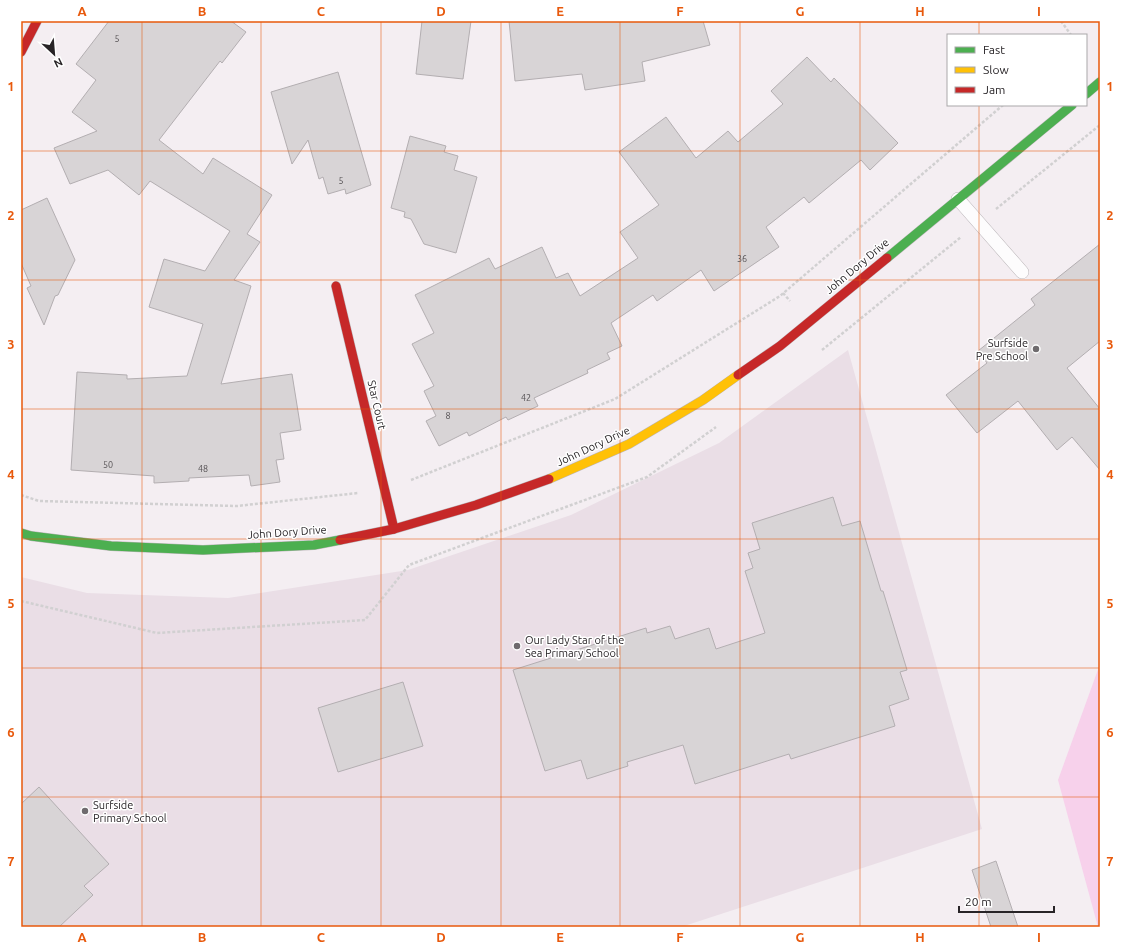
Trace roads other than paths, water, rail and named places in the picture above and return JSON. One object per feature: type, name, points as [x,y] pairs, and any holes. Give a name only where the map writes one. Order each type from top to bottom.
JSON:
[{"type":"street","points":[[21,52],[37,21]]},
{"type":"street","points":[[1087,93],[1100,82]]},
{"type":"street","name":"John Dory Drive","points":[[21,533],[31,536],[111,546],[203,550],[314,545],[394,529],[476,505],[550,479],[629,444],[703,400],[780,346],[1071,106]]},
{"type":"street","name":"Star Court","points":[[336,286],[394,529]]},
{"type":"lane","points":[[958,199],[1022,272]]},
{"type":"place","name":"Surfside Pre School","points":[[1036,349]]},
{"type":"place","name":"Our Lady Star of the Sea Primary School","points":[[517,646]]},
{"type":"place","name":"Surfside Primary School","points":[[85,811]]}]
